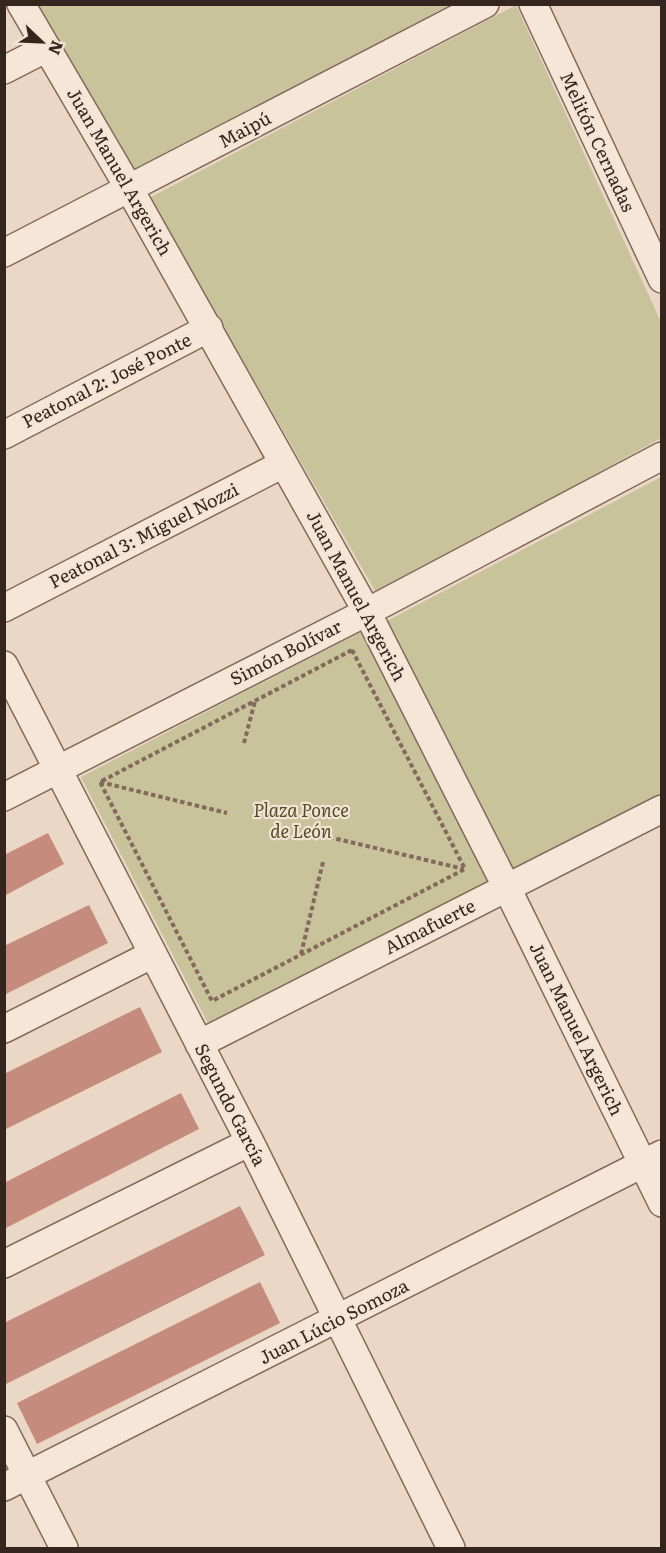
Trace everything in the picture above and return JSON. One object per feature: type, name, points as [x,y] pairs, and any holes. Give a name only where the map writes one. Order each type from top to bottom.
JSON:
[{"type":"street","name":"Juan Manuel Argerich","points":[[21,4],[209,328],[367,612],[507,888],[651,1159],[662,1203]]},
{"type":"street","name":"Maipú","points":[[4,253],[130,190],[485,4]]},
{"type":"street","name":"Melitón Cernadas","points":[[533,4],[662,279]]},
{"type":"street","points":[[4,70],[47,48]]},
{"type":"street","name":"Peatonal 2: José Ponte","points":[[4,435],[209,328]]},
{"type":"street","name":"Simón Bolívar","points":[[4,797],[367,612],[662,456]]},
{"type":"street","name":"Peatonal 3: Miguel Nozzi","points":[[4,608],[283,464]]},
{"type":"street","name":"Segundo García","points":[[4,664],[250,1142],[451,1548]]},
{"type":"street","name":"Almafuerte","points":[[199,1044],[662,809]]},
{"type":"street","points":[[4,1029],[153,954]]},
{"type":"street","points":[[4,1264],[250,1142]]},
{"type":"street","name":"Juan Lúcio Somoza","points":[[16,1481],[337,1321],[651,1159]]},
{"type":"street","points":[[4,1430],[16,1481],[64,1548]]},
{"type":"path","points":[[100,782],[352,650],[465,869]]},
{"type":"path","points":[[244,743],[255,701]]},
{"type":"path","points":[[100,782],[227,813]]},
{"type":"path","points":[[100,782],[212,1001],[465,869]]},
{"type":"path","points":[[329,837],[465,869]]},
{"type":"path","points":[[301,955],[323,862]]},
{"type":"green space","points":[[38,5],[450,5],[135,172]]},
{"type":"green space","points":[[516,5],[661,322],[661,438],[377,594],[149,198]]},
{"type":"green space","points":[[661,477],[661,798],[511,875],[385,622]]},
{"type":"green space","name":"Plaza Ponce de León","points":[[364,630],[493,880],[210,1027],[81,777]]},
{"type":"building","points":[[48,833],[64,864],[4,896],[4,855]]},
{"type":"building","points":[[89,905],[108,943],[4,995],[4,946]]},
{"type":"building","points":[[140,1007],[162,1052],[4,1130],[4,1074]]},
{"type":"building","points":[[181,1093],[199,1129],[4,1229],[4,1183]]},
{"type":"building","points":[[240,1206],[265,1255],[4,1385],[4,1323]]},
{"type":"building","points":[[260,1282],[280,1323],[37,1444],[17,1403]]}]
